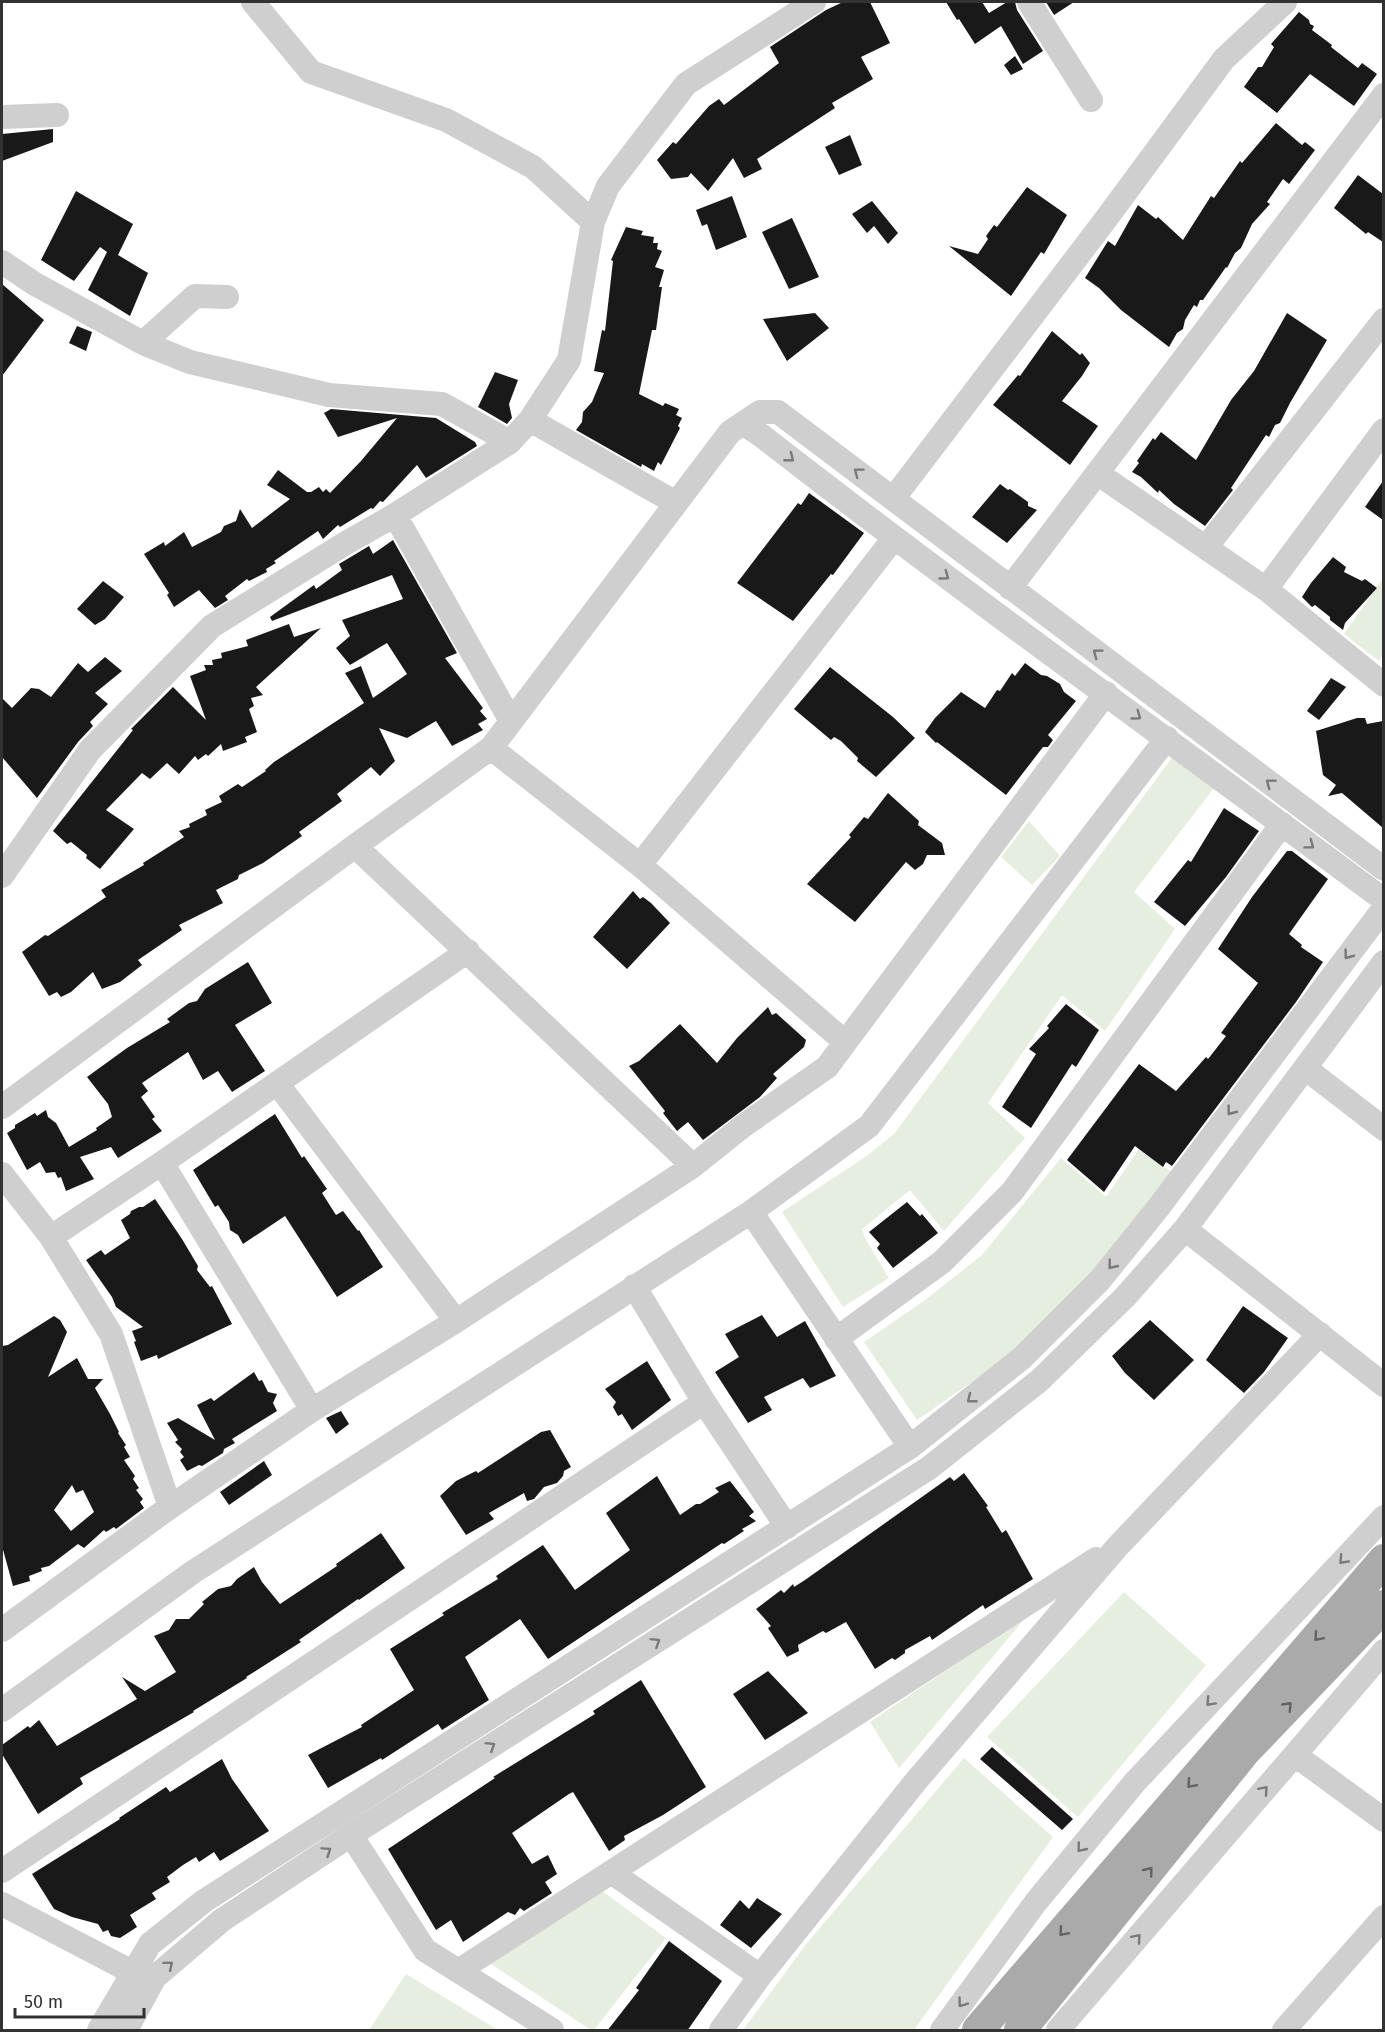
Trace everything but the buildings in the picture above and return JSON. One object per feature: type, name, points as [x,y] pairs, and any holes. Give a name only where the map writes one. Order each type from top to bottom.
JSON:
[{"type":"main road","points":[[978,2031],[1383,1560]]},
{"type":"main road","points":[[1020,2031],[1245,1751],[1383,1606]]},
{"type":"street","points":[[253,2],[311,72],[446,120],[465,130],[533,167],[593,222]]},
{"type":"street","points":[[2,876],[90,750],[212,626],[510,442],[530,420],[569,360],[593,222],[608,186],[686,84],[814,2]]},
{"type":"street","points":[[1029,2],[1091,100]]},
{"type":"street","points":[[892,499],[1106,219],[1224,59],[1285,2]]},
{"type":"street","points":[[1010,588],[1383,96]]},
{"type":"street","points":[[2,117],[57,115]]},
{"type":"street","points":[[2,262],[35,284],[143,343],[190,362],[329,395],[442,404],[510,442]]},
{"type":"street","points":[[143,343],[195,296],[227,297]]},
{"type":"street","points":[[1207,546],[1383,320]]},
{"type":"street","points":[[2,1107],[491,748],[730,432],[760,412],[778,412],[1383,869]]},
{"type":"street","points":[[530,420],[676,503]]},
{"type":"street","points":[[743,423],[894,538],[1383,900]]},
{"type":"street","points":[[1266,589],[1383,430]]},
{"type":"street","points":[[1097,473],[1207,546],[1266,589],[1383,683]]},
{"type":"street","points":[[395,515],[511,721]]},
{"type":"street","points":[[640,865],[894,538]]},
{"type":"street","points":[[3,1625],[312,1410],[456,1321],[693,1166],[743,1126],[827,1067],[1106,693]]},
{"type":"street","points":[[2,1710],[193,1572],[751,1212],[869,1126],[1167,738]]},
{"type":"street","points":[[491,748],[640,865],[845,1042]]},
{"type":"street","points":[[836,1339],[942,1262],[1012,1192],[1282,824]]},
{"type":"street","points":[[355,846],[693,1166]]},
{"type":"street","points":[[99,2031],[150,1944],[204,1901],[910,1447],[1022,1358],[1100,1280],[1158,1208],[1383,908]]},
{"type":"street","points":[[51,1237],[468,951]]},
{"type":"street","points":[[126,2031],[155,1977],[222,1920],[351,1835],[929,1468],[1040,1380],[1125,1297],[1185,1229],[1383,962]]},
{"type":"street","points":[[1305,1068],[1383,1129]]},
{"type":"street","points":[[277,1083],[456,1321]]},
{"type":"street","points":[[162,1163],[312,1410]]},
{"type":"street","points":[[2,1174],[51,1237],[111,1334],[170,1507]]},
{"type":"street","points":[[751,1212],[910,1447]]},
{"type":"street","points":[[1185,1229],[1383,1385]]},
{"type":"street","points":[[634,1286],[704,1402],[787,1527]]},
{"type":"street","points":[[721,2031],[760,1976],[916,1781],[1118,1545],[1320,1334]]},
{"type":"street","points":[[2,1871],[704,1402]]},
{"type":"street","points":[[942,2031],[1036,1902],[1135,1782],[1383,1517]]},
{"type":"street","points":[[458,1971],[1118,1545]]},
{"type":"street","points":[[1058,2031],[1383,1651]]},
{"type":"street","points":[[1295,1755],[1383,1820]]},
{"type":"street","points":[[351,1835],[425,1950],[552,2031]]},
{"type":"street","points":[[611,1872],[760,1976]]},
{"type":"street","points":[[2,1904],[132,1972]]},
{"type":"street","points":[[1284,2031],[1383,1917]]},
{"type":"green space","points":[[1383,578],[1383,655],[1379,661],[1344,634]]},
{"type":"green space","points":[[1174,755],[1217,784],[1134,892],[1175,929],[1105,1031],[1062,995],[988,1103],[1025,1138],[944,1231],[910,1190],[862,1229],[889,1278],[843,1307],[782,1212],[868,1155],[894,1134]]},
{"type":"green space","points":[[1029,821],[1060,856],[1032,885],[1001,857]]},
{"type":"green space","points":[[1139,1149],[1175,1174],[1067,1303],[995,1366],[917,1420],[864,1342],[924,1301],[982,1255],[1061,1158],[1106,1197]]},
{"type":"green space","points":[[1124,1592],[1206,1665],[1078,1817],[987,1737]]},
{"type":"green space","points":[[1027,1616],[899,1768],[870,1722]]},
{"type":"green space","points":[[964,1758],[1053,1837],[914,2030],[743,2030],[807,1943]]},
{"type":"green space","points":[[602,1891],[666,1938],[594,2030],[591,2030],[491,1964]]},
{"type":"green space","points":[[406,1974],[498,2030],[369,2030]]}]
